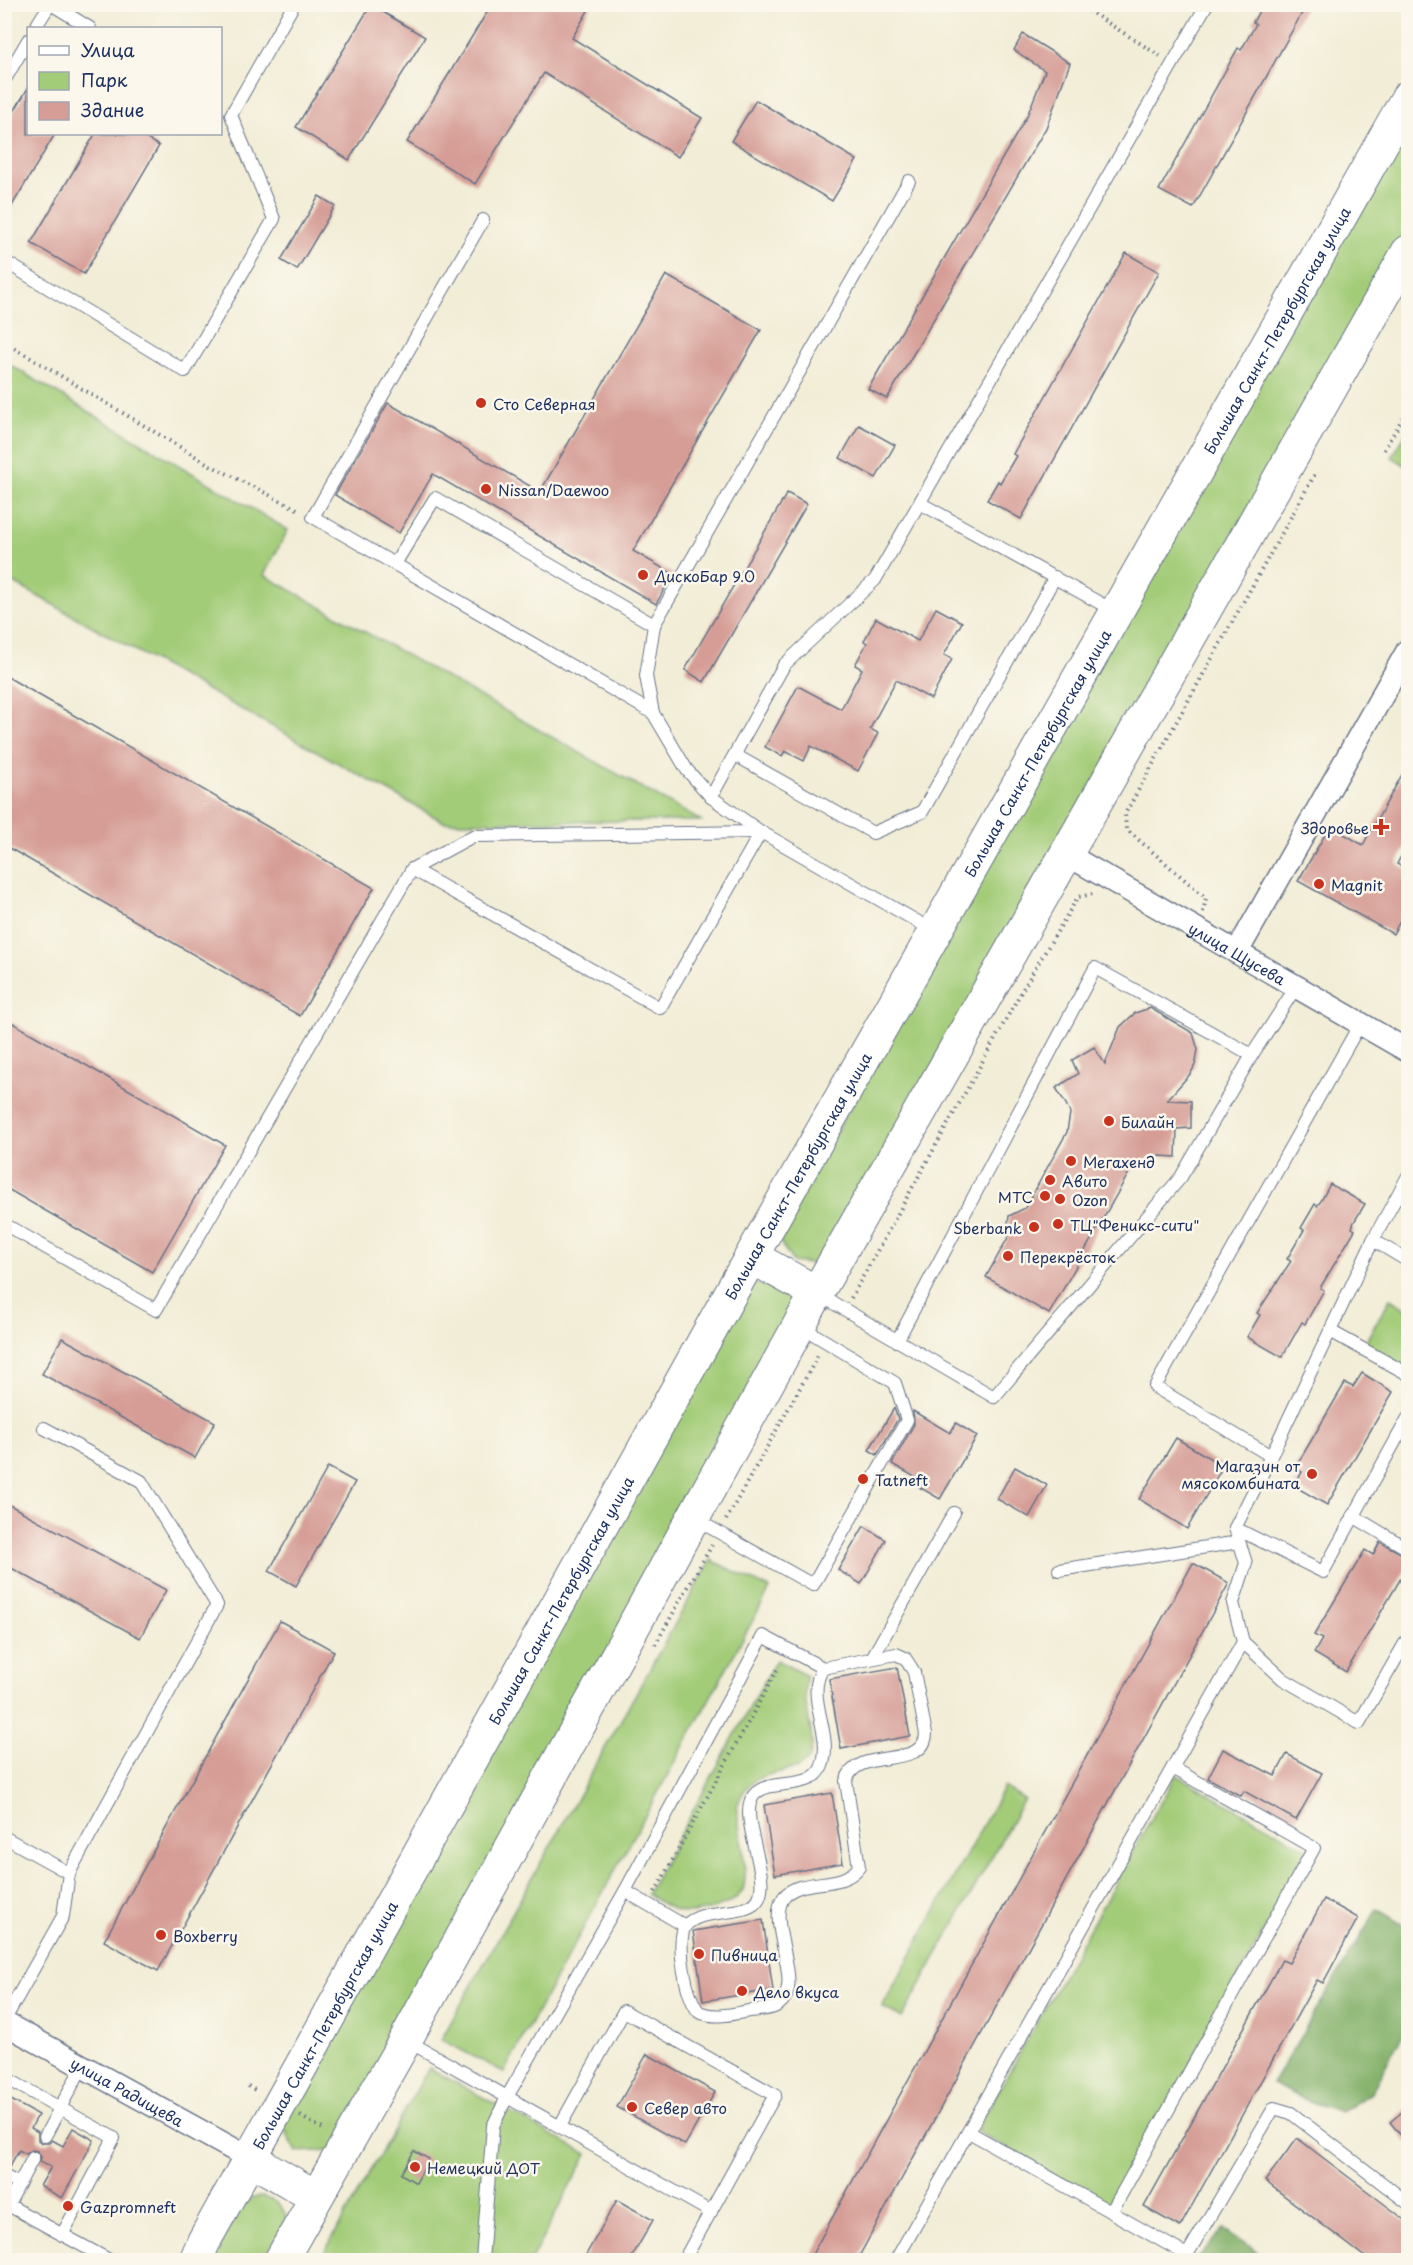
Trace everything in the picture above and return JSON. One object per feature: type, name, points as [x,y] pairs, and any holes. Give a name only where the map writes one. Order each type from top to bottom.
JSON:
[{"type":"main road","name":"Большая Санкт-Петербургская улица","points":[[196,2260],[204,2241],[935,931],[1116,612],[1404,114]]},
{"type":"main road","points":[[281,2260],[406,2039],[706,1525],[813,1334],[817,1293],[1408,252]]},
{"type":"main road","points":[[752,1257],[817,1293]]},
{"type":"main road","points":[[251,2159],[316,2197]]},
{"type":"street","points":[[1237,952],[1408,650]]},
{"type":"street","name":"улица Щусева","points":[[1066,854],[1408,1050]]},
{"type":"street","name":"улица Радищева","points":[[4,2022],[251,2159]]},
{"type":"lane","points":[[37,27],[50,4],[88,27]]},
{"type":"lane","points":[[4,261],[185,371],[274,219],[226,111],[294,4]]},
{"type":"lane","points":[[711,797],[784,665],[875,580],[1207,4]]},
{"type":"lane","points":[[4,81],[27,42]]},
{"type":"lane","points":[[909,181],[654,625],[646,676],[653,713],[687,770],[711,797],[761,832],[935,931]]},
{"type":"lane","points":[[483,220],[313,517],[653,713]]},
{"type":"lane","points":[[395,564],[435,498],[654,625]]},
{"type":"lane","points":[[920,503],[1116,612]]},
{"type":"lane","points":[[735,755],[873,833],[922,812],[1055,577]]},
{"type":"lane","points":[[4,1224],[156,1310],[412,869],[473,836],[761,832]]},
{"type":"lane","points":[[412,869],[660,1008],[761,832]]},
{"type":"lane","points":[[897,1341],[1095,968],[1252,1055]]},
{"type":"lane","points":[[817,1293],[994,1397],[1180,1177],[1252,1055],[1296,987]]},
{"type":"lane","points":[[1271,1456],[1155,1387],[1360,1024]]},
{"type":"lane","points":[[1408,1176],[1373,1240],[1271,1456],[1234,1528],[1246,1563],[1233,1604],[1243,1642],[1283,1679],[1359,1723],[1408,1638]]},
{"type":"lane","points":[[1373,1240],[1408,1261]]},
{"type":"lane","points":[[1330,1331],[1408,1374]]},
{"type":"lane","points":[[706,1525],[813,1585],[907,1420],[895,1383],[813,1334]]},
{"type":"lane","points":[[1234,1528],[1323,1572],[1408,1418]]},
{"type":"lane","points":[[4,2022],[63,1916],[69,1873],[217,1605],[141,1480],[44,1428]]},
{"type":"lane","points":[[872,1658],[954,1512]]},
{"type":"lane","points":[[1353,1516],[1408,1549]]},
{"type":"lane","points":[[1059,1570],[1239,1542]]},
{"type":"lane","points":[[482,2260],[493,2126],[507,2097],[625,1891],[763,1636],[823,1668],[896,1654],[909,1662],[914,1672],[926,1734],[925,1742],[914,1753],[859,1764],[848,1774],[846,1781],[859,1867],[848,1878],[794,1889],[782,1900],[779,1916],[789,1986],[783,1999],[776,2006],[760,2010],[717,2016],[699,2012],[688,1994],[681,1943],[685,1926],[697,1916],[746,1908],[753,1905],[760,1895],[762,1888],[751,1823],[750,1802],[752,1796],[762,1789],[805,1780],[816,1776],[821,1769],[825,1748],[815,1685],[823,1668]]},
{"type":"lane","points":[[896,2260],[1243,1642]]},
{"type":"lane","points":[[1111,2212],[1314,1848],[1173,1768]]},
{"type":"lane","points":[[4,1837],[69,1873]]},
{"type":"lane","points":[[625,1891],[685,1926]]},
{"type":"lane","points":[[560,2126],[624,2012],[776,2095],[684,2260]]},
{"type":"lane","points":[[406,2039],[711,2212]]},
{"type":"lane","points":[[45,2136],[82,2067]]},
{"type":"lane","points":[[4,2077],[114,2138],[62,2235]]},
{"type":"lane","points":[[969,2132],[1187,2255],[1274,2108],[1292,2113],[1408,2203]]},
{"type":"lane","points":[[33,2158],[8,2205],[109,2260]]},
{"type":"lane","points":[[4,2176],[19,2184]]},
{"type":"path","points":[[1078,4],[1173,64]]},
{"type":"path","points":[[4,342],[210,465],[313,517]]},
{"type":"path","points":[[1384,450],[1408,409]]},
{"type":"path","points":[[1197,929],[1201,922],[1206,898],[1126,830],[1125,814],[1316,472]]},
{"type":"path","points":[[845,1310],[1018,997],[1078,897],[1099,893]]},
{"type":"path","points":[[652,1651],[706,1525],[813,1334]]},
{"type":"path","points":[[654,1893],[779,1666]]},
{"type":"path","points":[[248,2086],[347,2143]]},
{"type":"green space","points":[[1392,143],[1408,145],[1408,233],[821,1265],[793,1262],[777,1237]]},
{"type":"green space","points":[[5,362],[288,530],[264,575],[701,821],[444,822],[5,578]]},
{"type":"green space","points":[[1408,430],[1408,467],[1392,457]]},
{"type":"green space","points":[[751,1283],[781,1288],[800,1311],[333,2150],[297,2152],[281,2123]]},
{"type":"green space","points":[[1390,1299],[1408,1310],[1408,1370],[1364,1344]]},
{"type":"green space","points":[[711,1560],[770,1589],[504,2072],[441,2040]]},
{"type":"green space","points":[[776,1660],[807,1676],[805,1696],[812,1738],[810,1756],[797,1768],[768,1775],[752,1782],[741,1796],[737,1807],[745,1878],[741,1893],[726,1904],[707,1911],[687,1913],[676,1911],[647,1894]]},
{"type":"green space","points":[[1176,1775],[1309,1850],[1110,2207],[976,2131]]},
{"type":"green space","points":[[1004,1787],[1024,1799],[902,2018],[882,2007]]},
{"type":"green space","points":[[1377,1909],[1408,1928],[1408,2024],[1371,2093],[1341,2112],[1306,2100],[1272,2084]]},
{"type":"green space","points":[[429,2068],[587,2154],[531,2260],[320,2260]]},
{"type":"green space","points":[[263,2197],[278,2204],[287,2218],[270,2260],[212,2260],[241,2206],[251,2198]]},
{"type":"green space","points":[[1223,2229],[1270,2260],[1196,2260]]},
{"type":"building","points":[[492,4],[592,4],[572,38],[702,118],[678,157],[544,73],[475,184],[407,142]]},
{"type":"building","points":[[1263,4],[1307,4],[1193,208],[1159,190],[1238,48],[1241,50],[1256,24],[1253,22]]},
{"type":"building","points":[[371,5],[425,37],[349,160],[296,127]]},
{"type":"building","points":[[1023,34],[1070,63],[1046,128],[887,399],[868,389],[1027,116],[1045,71],[1014,50]]},
{"type":"building","points":[[27,90],[27,135],[54,135],[4,219],[4,128]]},
{"type":"building","points":[[756,100],[857,160],[832,201],[731,141]]},
{"type":"building","points":[[94,135],[141,135],[159,146],[84,274],[31,243]]},
{"type":"building","points":[[319,196],[335,206],[297,270],[281,260]]},
{"type":"building","points":[[1126,253],[1159,272],[1021,519],[987,500],[1016,456],[1013,454]]},
{"type":"building","points":[[666,275],[761,330],[633,551],[673,574],[656,604],[433,474],[399,533],[335,495],[388,403],[540,492]]},
{"type":"building","points":[[859,425],[895,445],[876,478],[840,458]]},
{"type":"building","points":[[787,493],[807,504],[704,682],[685,670]]},
{"type":"building","points":[[936,608],[962,622],[944,655],[952,659],[931,699],[896,680],[870,729],[878,733],[858,771],[811,746],[804,761],[785,751],[782,756],[765,747],[798,686],[841,709],[862,669],[855,665],[867,643],[864,641],[876,618],[918,641]]},
{"type":"building","points":[[4,675],[374,888],[300,1016],[4,845]]},
{"type":"building","points":[[1408,764],[1408,843],[1397,864],[1408,870],[1408,906],[1393,934],[1298,881],[1330,826],[1363,845]]},
{"type":"building","points":[[1150,1008],[1193,1033],[1198,1050],[1195,1065],[1191,1073],[1167,1100],[1191,1101],[1191,1128],[1177,1129],[1176,1157],[1160,1156],[1147,1159],[1130,1171],[1049,1314],[986,1277],[1011,1232],[1008,1223],[1009,1216],[1025,1208],[1067,1132],[1070,1113],[1056,1088],[1078,1074],[1072,1060],[1094,1047],[1105,1064],[1120,1027],[1135,1013]]},
{"type":"building","points":[[4,1018],[225,1145],[152,1272],[4,1187]]},
{"type":"building","points":[[1330,1184],[1365,1204],[1354,1222],[1352,1228],[1355,1230],[1320,1288],[1324,1290],[1305,1324],[1302,1322],[1282,1357],[1247,1337],[1260,1315],[1257,1313],[1291,1261],[1287,1259],[1304,1230],[1301,1228],[1315,1204],[1317,1206],[1321,1201]]},
{"type":"building","points":[[62,1338],[215,1422],[195,1458],[42,1374]]},
{"type":"building","points":[[1362,1373],[1393,1392],[1327,1505],[1294,1486],[1302,1472],[1295,1468],[1345,1383],[1353,1387]]},
{"type":"building","points":[[894,1408],[898,1419],[877,1455],[869,1450]]},
{"type":"building","points":[[913,1411],[950,1433],[956,1423],[977,1436],[940,1499],[919,1487],[922,1481],[892,1464],[914,1424]]},
{"type":"building","points":[[1176,1438],[1223,1466],[1187,1529],[1139,1499]]},
{"type":"building","points":[[328,1467],[355,1482],[296,1586],[269,1571]]},
{"type":"building","points":[[1015,1467],[1047,1485],[1029,1517],[997,1499]]},
{"type":"building","points":[[4,1502],[166,1590],[140,1638],[4,1564]]},
{"type":"building","points":[[864,1526],[886,1540],[861,1584],[838,1570]]},
{"type":"building","points":[[1380,1542],[1408,1557],[1408,1566],[1346,1672],[1314,1653],[1322,1639],[1314,1635],[1365,1550],[1373,1555]]},
{"type":"building","points":[[1193,1563],[1229,1583],[857,2260],[809,2260]]},
{"type":"building","points":[[280,1621],[334,1651],[158,1971],[104,1941]]},
{"type":"building","points":[[897,1667],[910,1736],[841,1749],[829,1679]]},
{"type":"building","points":[[1223,1749],[1275,1776],[1287,1754],[1322,1773],[1296,1820],[1244,1791],[1241,1796],[1208,1778]]},
{"type":"building","points":[[832,1793],[843,1863],[775,1875],[764,1805]]},
{"type":"building","points":[[1324,1899],[1358,1918],[1323,1983],[1317,1980],[1180,2227],[1144,2207],[1282,1960],[1289,1963]]},
{"type":"building","points":[[763,1920],[773,1990],[703,2001],[693,1931]]},
{"type":"building","points":[[647,2054],[715,2092],[685,2145],[617,2107]]},
{"type":"building","points":[[4,2096],[38,2115],[31,2128],[38,2132],[38,2140],[42,2143],[49,2143],[52,2140],[63,2146],[73,2128],[94,2140],[62,2198],[40,2186],[51,2167],[40,2162],[41,2157],[37,2151],[32,2150],[26,2154],[19,2150],[8,2169],[4,2168]]},
{"type":"building","points":[[1408,2107],[1408,2144],[1390,2122]]},
{"type":"building","points":[[1297,2138],[1408,2222],[1408,2260],[1369,2260],[1265,2181]]},
{"type":"building","name":"Немецкий ДОТ","points":[[414,2151],[429,2159],[416,2183],[401,2174]]},
{"type":"building","points":[[617,2200],[653,2220],[630,2260],[583,2260]]},
{"type":"place","name":"Сто Северная","points":[[481,403]]},
{"type":"place","name":"Nissan/Daewoo","points":[[486,489]]},
{"type":"place","name":"ДискоБар 9.0","points":[[643,575]]},
{"type":"place","name":"Здоровье","points":[[1381,827]]},
{"type":"place","name":"Magnit","points":[[1319,884]]},
{"type":"place","name":"Билайн","points":[[1109,1121]]},
{"type":"place","name":"Мегахенд","points":[[1071,1161]]},
{"type":"place","name":"Авито","points":[[1050,1180]]},
{"type":"place","name":"МТС","points":[[1045,1196]]},
{"type":"place","name":"Ozon","points":[[1060,1199]]},
{"type":"place","name":"ТЦ\"Феникс-сити\"","points":[[1058,1224]]},
{"type":"place","name":"Sberbank","points":[[1034,1227]]},
{"type":"place","name":"Перекрёсток","points":[[1008,1256]]},
{"type":"place","name":"Магазин от мясокомбината","points":[[1312,1474]]},
{"type":"place","name":"Tatneft","points":[[863,1479]]},
{"type":"place","name":"Boxberry","points":[[161,1935]]},
{"type":"place","name":"Пивница","points":[[699,1954]]},
{"type":"place","name":"Дело вкуса","points":[[742,1991]]},
{"type":"place","name":"Север авто","points":[[632,2107]]},
{"type":"place","name":"Немецкий ДОТ","points":[[415,2167]]},
{"type":"place","name":"Gazpromneft","points":[[68,2206]]}]
